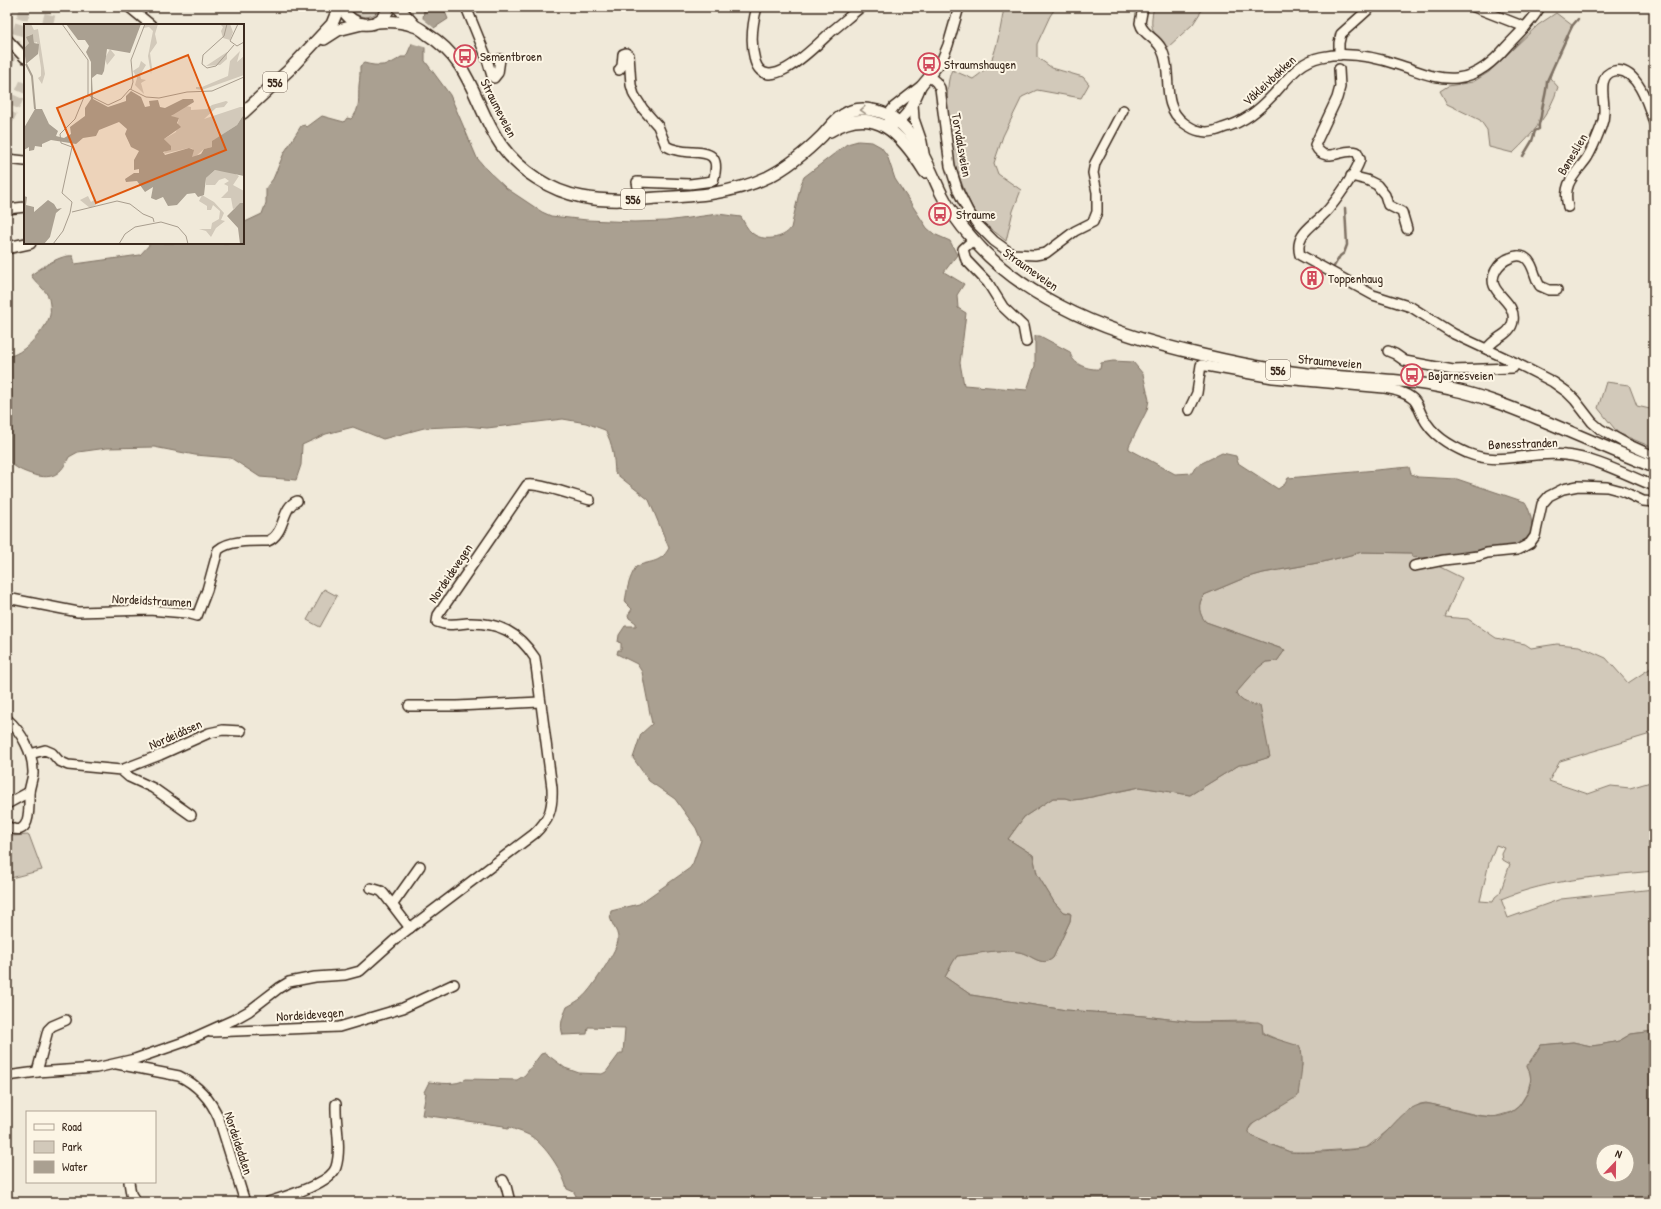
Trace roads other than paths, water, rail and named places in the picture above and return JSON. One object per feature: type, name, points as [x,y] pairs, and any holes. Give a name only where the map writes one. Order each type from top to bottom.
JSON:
[{"type":"main road","name":"556","points":[[244,112],[289,70],[306,50],[332,24],[341,7],[348,17],[362,24]]},
{"type":"main road","points":[[377,22],[386,15],[389,7]]},
{"type":"main road","name":"Straumeveien","points":[[398,7],[414,26],[444,46],[462,67],[491,128],[502,146],[520,166],[532,176],[558,190],[582,197],[610,200],[716,194],[739,188],[780,170],[804,153],[837,119],[851,111],[870,109],[880,111],[888,115],[898,122],[916,141],[942,195]]},
{"type":"main road","name":"556","points":[[306,50],[338,30],[377,22]]},
{"type":"main road","name":"Straumeveien","points":[[377,22],[393,22],[414,26]]},
{"type":"main road","name":"Straumeveien","points":[[823,135],[837,127],[857,120],[872,121],[889,128],[905,143],[942,195],[956,218],[973,240],[1014,278],[1046,298],[1099,324],[1158,345],[1249,365],[1307,374],[1424,384],[1483,397],[1654,467]]},
{"type":"main road","points":[[7,248],[25,244]]},
{"type":"street","points":[[129,7],[150,24]]},
{"type":"street","name":"Straumeveien","points":[[466,7],[494,78],[498,73],[500,59]]},
{"type":"street","points":[[757,7],[752,33],[753,51],[756,64],[762,72],[771,75],[789,68],[861,7]]},
{"type":"street","points":[[921,86],[894,107],[888,115],[889,128],[898,122],[913,103],[921,86],[938,67],[945,55],[959,7]]},
{"type":"street","name":"Våkleivbakken","points":[[1144,7],[1140,23],[1144,32],[1157,43],[1164,54],[1171,108],[1180,120],[1198,131],[1211,131],[1243,122],[1273,95],[1300,66],[1322,57],[1339,55],[1379,59],[1437,77],[1457,78],[1470,74],[1489,64],[1524,27],[1540,7]]},
{"type":"street","points":[[1339,55],[1341,34],[1371,7]]},
{"type":"street","points":[[1474,7],[1524,27]]},
{"type":"street","points":[[7,39],[24,57]]},
{"type":"street","points":[[619,70],[622,66],[623,54],[626,53],[629,55],[631,85],[634,96],[658,126],[666,146],[677,151],[700,153],[714,158],[717,164],[713,181],[678,184],[637,182],[640,199]]},
{"type":"street","points":[[1339,70],[1340,87],[1337,98],[1315,145],[1323,154],[1336,155],[1348,150],[1357,152],[1359,155],[1359,163],[1357,169],[1325,214],[1303,234],[1299,242],[1298,249],[1300,255],[1373,295],[1411,307],[1454,334],[1487,348],[1516,363],[1567,392],[1592,422],[1600,429],[1625,443],[1654,456]]},
{"type":"street","name":"Bøneslien","points":[[1568,207],[1566,197],[1568,185],[1591,151],[1604,119],[1602,87],[1605,79],[1610,73],[1619,71],[1631,76],[1647,102],[1654,123]]},
{"type":"street","name":"Torvdalsveien","points":[[929,76],[940,88],[950,166],[958,191],[968,211],[977,224],[1012,254],[1035,255],[1046,253],[1075,231],[1093,222],[1098,212],[1097,192],[1093,173],[1095,163],[1123,110]]},
{"type":"street","name":"Straumeveien","points":[[913,103],[914,119],[922,142],[924,157]]},
{"type":"street","points":[[7,159],[24,161]]},
{"type":"street","points":[[1351,176],[1367,180],[1377,186],[1385,195],[1388,204],[1402,212],[1407,229]]},
{"type":"street","points":[[7,209],[24,206]]},
{"type":"street","points":[[973,240],[963,249],[965,258],[988,284],[1003,307],[1023,326],[1026,342]]},
{"type":"street","points":[[1487,348],[1493,340],[1509,329],[1513,321],[1514,312],[1496,291],[1493,281],[1496,271],[1504,261],[1516,256],[1525,258],[1530,264],[1540,286],[1548,290],[1556,290]]},
{"type":"street","points":[[1388,351],[1405,361],[1453,370],[1513,368],[1516,363]]},
{"type":"street","name":"Bønesstranden","points":[[1189,410],[1197,393],[1201,365],[1273,378],[1384,388],[1397,391],[1413,399],[1425,421],[1435,433],[1450,445],[1476,456],[1490,459],[1508,459],[1542,454],[1565,454],[1602,465],[1654,486]]},
{"type":"street","name":"Nordeidevegen","points":[[7,1076],[37,1072],[80,1070],[116,1064],[150,1055],[208,1032],[249,1011],[289,982],[315,977],[345,975],[360,971],[410,928],[544,825],[550,812],[553,793],[535,658],[526,644],[514,633],[498,626],[469,623],[444,625],[437,622],[438,615],[527,485],[547,488],[590,500]]},
{"type":"street","points":[[1414,566],[1444,560],[1478,556],[1487,553],[1518,550],[1530,543],[1535,536],[1542,504],[1549,496],[1563,489],[1578,486],[1607,487],[1622,490],[1643,500],[1654,502]]},
{"type":"street","name":"Nordeidstraumen","points":[[7,598],[78,612],[149,610],[186,613],[197,616],[207,590],[218,550],[222,546],[230,544],[268,541],[273,539],[277,536],[289,507],[292,503],[297,501]]},
{"type":"street","points":[[409,706],[457,706],[540,702]]},
{"type":"street","points":[[7,719],[14,725],[24,739],[30,754],[33,773],[29,792],[30,815],[26,824],[19,829],[7,826]]},
{"type":"street","name":"Nordeidåsen","points":[[30,754],[44,750],[68,765],[121,770],[160,755],[208,733],[223,730],[241,731]]},
{"type":"street","name":"Nordeidåsen","points":[[121,770],[130,777],[154,788],[191,815]]},
{"type":"street","points":[[7,804],[29,792]]},
{"type":"street","points":[[392,904],[420,866]]},
{"type":"street","points":[[371,888],[381,891],[410,928]]},
{"type":"street","name":"Nordeidevegen","points":[[208,1032],[339,1027],[403,1008],[454,984]]},
{"type":"street","points":[[37,1072],[48,1030],[52,1026],[66,1020]]},
{"type":"street","name":"Nordeidedalen","points":[[116,1064],[179,1076],[191,1082],[202,1093],[215,1110],[219,1119],[244,1202]]},
{"type":"street","points":[[268,1202],[312,1187],[321,1182],[336,1168],[338,1155],[336,1104]]},
{"type":"street","points":[[502,1180],[506,1186],[510,1202]]},
{"type":"street","points":[[128,1183],[131,1194],[136,1202]]},
{"type":"water","points":[[422,7],[443,7],[448,19],[434,28],[425,47],[425,61],[450,95],[477,158],[506,188],[542,212],[551,216],[587,220],[634,222],[666,221],[718,214],[741,217],[752,233],[761,238],[778,237],[788,232],[791,228],[804,177],[847,144],[858,141],[872,142],[881,147],[887,155],[895,179],[927,228],[934,234],[950,241],[957,255],[944,272],[964,284],[957,295],[958,308],[966,313],[960,363],[964,385],[1027,390],[1035,366],[1035,336],[1040,336],[1070,352],[1071,357],[1077,363],[1091,369],[1100,369],[1101,363],[1113,361],[1133,362],[1143,374],[1149,400],[1147,410],[1129,446],[1129,449],[1175,474],[1192,473],[1196,466],[1222,453],[1236,456],[1238,463],[1278,489],[1285,484],[1288,478],[1409,467],[1411,474],[1418,477],[1457,479],[1525,502],[1531,516],[1532,528],[1526,541],[1518,545],[1425,558],[1412,557],[1412,553],[1362,552],[1323,562],[1263,573],[1242,579],[1204,595],[1200,602],[1200,613],[1206,622],[1285,650],[1277,661],[1266,662],[1259,667],[1236,693],[1243,701],[1260,706],[1270,757],[1248,764],[1239,765],[1190,795],[1140,787],[1082,799],[1072,800],[1065,798],[1053,798],[1024,817],[1008,839],[1033,855],[1037,874],[1054,902],[1063,912],[1071,914],[1070,921],[1053,958],[1044,962],[1036,960],[1023,953],[1012,951],[957,956],[945,977],[971,995],[1066,1010],[1144,1016],[1193,1022],[1258,1022],[1262,1024],[1263,1034],[1299,1046],[1302,1056],[1301,1078],[1298,1096],[1251,1125],[1248,1130],[1251,1135],[1257,1139],[1290,1152],[1316,1152],[1368,1147],[1375,1143],[1405,1113],[1422,1104],[1434,1105],[1482,1116],[1501,1116],[1510,1113],[1518,1107],[1526,1096],[1531,1078],[1527,1066],[1541,1045],[1573,1042],[1591,1046],[1619,1041],[1631,1034],[1654,1031],[1654,1202],[579,1202],[574,1192],[567,1189],[562,1175],[547,1152],[535,1139],[529,1135],[509,1127],[508,1129],[504,1128],[504,1126],[422,1115],[426,1093],[424,1092],[429,1082],[458,1083],[466,1079],[517,1080],[525,1075],[541,1054],[545,1053],[565,1068],[579,1073],[602,1074],[606,1072],[620,1053],[623,1053],[625,1028],[588,1027],[587,1034],[563,1035],[561,1024],[564,1014],[567,1007],[576,1002],[589,990],[601,973],[617,944],[618,936],[611,919],[611,911],[639,904],[690,868],[701,840],[696,828],[675,799],[649,781],[633,758],[641,734],[652,724],[642,672],[637,664],[617,654],[618,650],[621,650],[621,643],[618,642],[619,635],[625,626],[636,626],[636,623],[629,618],[628,615],[632,609],[625,602],[629,584],[636,567],[658,560],[669,548],[649,500],[615,473],[614,456],[605,430],[586,423],[563,419],[487,428],[466,426],[424,428],[383,439],[353,427],[326,434],[302,445],[301,465],[296,480],[260,477],[231,458],[195,455],[154,447],[107,448],[78,452],[69,457],[63,468],[56,474],[46,477],[26,472],[14,466],[7,460],[7,356],[20,352],[33,341],[48,321],[50,315],[50,303],[48,296],[31,275],[46,265],[63,257],[73,256],[75,264],[140,255],[150,244],[244,244],[244,223],[262,214],[266,203],[266,188],[273,179],[284,153],[301,126],[305,125],[307,127],[322,116],[344,122],[347,118],[351,119],[358,107],[360,66],[364,63],[384,65],[401,57],[406,57],[423,18],[424,11]]},
{"type":"waterway","points":[[1523,156],[1532,141],[1535,131],[1539,129],[1547,81],[1572,26],[1578,19]]},
{"type":"waterway","points":[[1332,270],[1340,256],[1344,253],[1347,245],[1345,208]]},
{"type":"tunnel","points":[[7,66],[26,7]]},
{"type":"tunnel","points":[[47,24],[52,7]]},
{"type":"tunnel","points":[[7,122],[24,85]]},
{"type":"place","name":"Sementbroen","points":[[465,56]]},
{"type":"place","name":"Straumshaugen","points":[[929,64]]},
{"type":"place","name":"Straume","points":[[940,214]]},
{"type":"place","name":"Toppenhaug","points":[[1312,278]]},
{"type":"place","name":"Bøjarnesveien","points":[[1412,375]]}]
